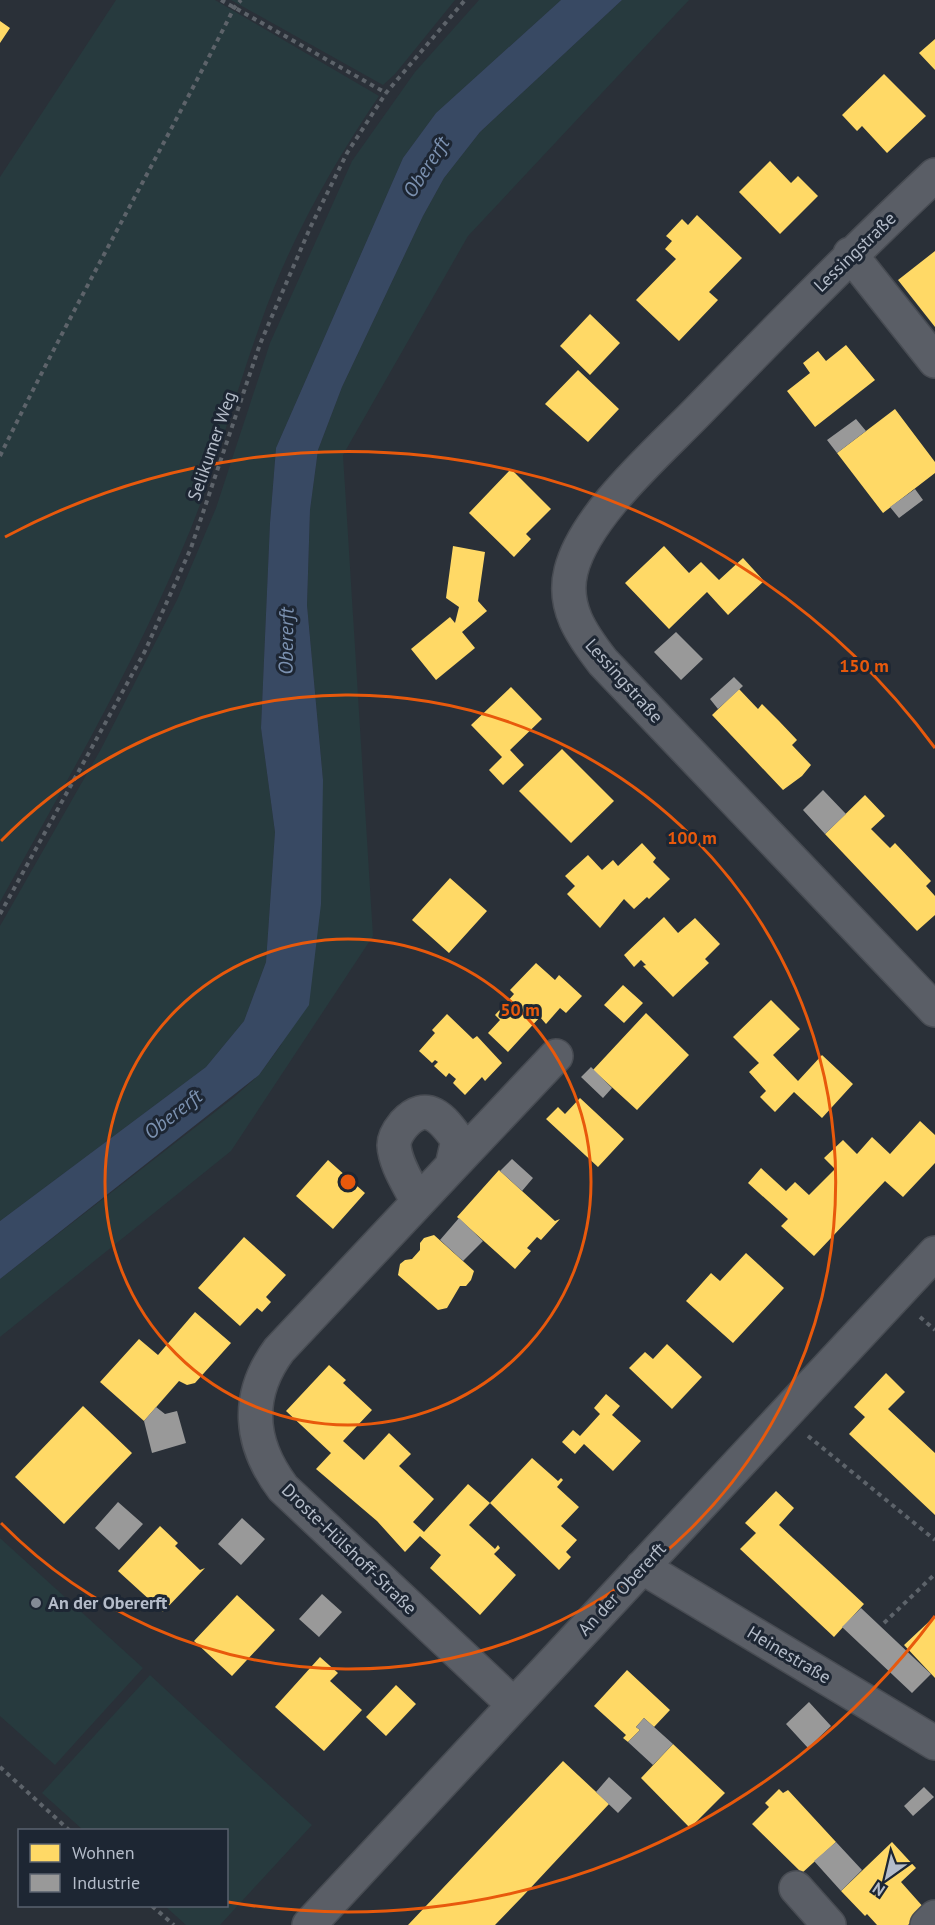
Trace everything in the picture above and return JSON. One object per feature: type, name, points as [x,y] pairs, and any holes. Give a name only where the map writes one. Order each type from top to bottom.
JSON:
[{"type":"street","name":"Lessingstraße","points":[[935,175],[850,254],[599,517],[577,553],[571,572],[570,605],[583,636],[603,662],[935,1010]]},
{"type":"street","points":[[850,254],[935,361]]},
{"type":"street","name":"Droste-Hülshoff-Straße","points":[[514,1705],[282,1488],[268,1468],[255,1425],[259,1384],[267,1368],[291,1335],[556,1056]]},
{"type":"street","points":[[417,1201],[399,1165],[394,1144],[398,1131],[411,1116],[426,1111],[437,1115],[447,1124],[458,1140],[452,1166]]},
{"type":"street","name":"An der Obererft","points":[[309,1925],[935,1253]]},
{"type":"street","name":"Heinestraße","points":[[642,1568],[935,1743]]},
{"type":"street","points":[[796,1888],[829,1925]]},
{"type":"street","points":[[927,1925],[935,1917]]},
{"type":"path","points":[[222,0],[386,93]]},
{"type":"path","points":[[0,456],[51,352],[173,128],[234,8],[241,0]]},
{"type":"path","name":"Selikumer Weg","points":[[0,914],[145,651],[191,548],[264,334],[310,228],[347,153],[386,93],[465,0]]},
{"type":"path","points":[[784,1415],[935,1540]]},
{"type":"path","points":[[884,1623],[935,1574]]},
{"type":"path","points":[[0,1767],[68,1829]]},
{"type":"path","points":[[154,1907],[174,1925]]},
{"type":"green space","points":[[116,0],[215,0],[379,96],[328,178],[284,265],[260,325],[203,496],[181,552],[140,642],[0,902],[0,177]]},
{"type":"green space","points":[[231,0],[455,0],[395,74],[383,85]]},
{"type":"green space","points":[[479,0],[561,0],[436,113],[403,158],[276,448],[270,523],[261,728],[275,832],[266,962],[244,1021],[206,1067],[0,1221],[0,926],[101,749],[177,600],[216,508],[270,343],[352,161],[415,72]]},
{"type":"green space","points":[[622,0],[689,0],[468,236],[343,455],[373,936],[231,1151],[0,1337],[0,1279],[233,1098],[259,1075],[281,1045],[323,780],[307,605],[310,510],[318,450],[342,387],[423,216],[444,178],[480,132]]},
{"type":"green space","name":"An der Obererft","points":[[0,1538],[143,1668],[55,1765],[0,1716]]},
{"type":"green space","points":[[150,1675],[312,1825],[220,1925],[186,1925],[166,1907],[228,1907],[228,1829],[82,1829],[42,1793]]},
{"type":"water","name":"Obererft","points":[[561,0],[622,0],[480,132],[444,178],[423,216],[342,387],[318,450],[310,510],[307,605],[323,780],[321,904],[309,1005],[259,1075],[0,1279],[0,1221],[206,1067],[244,1021],[266,962],[275,832],[261,728],[270,523],[276,448],[403,158],[436,113]]},
{"type":"building: Wohnen","points":[[0,21],[10,28],[0,43]]},
{"type":"building: Wohnen","points":[[935,39],[935,70],[919,53]]},
{"type":"building: Wohnen","points":[[884,74],[926,116],[887,153],[862,126],[857,131],[842,115]]},
{"type":"building: Wohnen","points":[[770,161],[791,183],[798,176],[818,196],[780,234],[739,192]]},
{"type":"building: Wohnen","points":[[697,215],[742,258],[709,292],[718,300],[679,341],[636,300],[676,259],[665,249],[672,241],[666,236],[682,219],[688,225]]},
{"type":"building: Wohnen","points":[[935,251],[935,327],[898,280]]},
{"type":"building: Wohnen","points":[[590,314],[620,343],[590,375],[560,346]]},
{"type":"building: Wohnen","points":[[846,345],[875,380],[815,427],[787,391],[810,373],[803,363],[818,351],[826,361]]},
{"type":"building: Wohnen","points":[[578,370],[619,409],[588,442],[545,404]]},
{"type":"building: Wohnen","points":[[895,409],[935,462],[935,473],[883,513],[837,453]]},
{"type":"building: Wohnen","points":[[511,469],[551,509],[526,534],[531,539],[514,557],[469,513]]},
{"type":"building: Wohnen","points":[[453,546],[485,552],[478,601],[487,611],[462,632],[475,648],[436,680],[411,649],[450,617],[455,623],[459,607],[446,598]]},
{"type":"building: Wohnen","points":[[664,546],[689,573],[701,562],[719,580],[743,558],[764,581],[728,615],[707,592],[669,629],[625,583]]},
{"type":"building: Wohnen","points":[[511,687],[542,719],[510,750],[524,765],[503,785],[489,770],[502,757],[471,725]]},
{"type":"building: Wohnen","points":[[739,689],[758,709],[762,704],[797,740],[792,745],[811,765],[802,776],[783,790],[712,715]]},
{"type":"building: Wohnen","points":[[562,749],[614,801],[571,843],[519,791]]},
{"type":"building: Wohnen","points":[[865,795],[885,816],[871,829],[890,848],[895,843],[931,881],[926,886],[935,896],[935,915],[917,931],[825,834]]},
{"type":"building: Wohnen","points":[[642,843],[656,858],[653,862],[670,879],[649,899],[647,897],[634,909],[624,899],[600,928],[567,894],[575,886],[565,876],[588,855],[602,870],[613,860],[618,866]]},
{"type":"building: Wohnen","points":[[450,878],[487,911],[449,953],[412,920]]},
{"type":"building: Wohnen","points":[[664,917],[678,933],[695,918],[720,944],[705,959],[709,963],[673,997],[643,966],[646,965],[641,960],[634,967],[624,955]]},
{"type":"building: Wohnen","points":[[536,963],[555,980],[559,975],[582,996],[566,1013],[560,1008],[546,1024],[540,1017],[508,1052],[488,1033],[500,1020],[495,1015],[514,994],[510,990]]},
{"type":"building: Wohnen","points":[[623,985],[643,1003],[624,1023],[604,1005]]},
{"type":"building: Wohnen","points":[[771,1000],[800,1029],[773,1055],[798,1081],[822,1055],[853,1084],[822,1118],[794,1092],[775,1112],[760,1097],[766,1091],[749,1072],[759,1063],[733,1037]]},
{"type":"building: Wohnen","points":[[646,1013],[689,1055],[637,1110],[593,1070]]},
{"type":"building: Wohnen","points":[[447,1014],[473,1039],[477,1036],[502,1063],[485,1081],[482,1077],[465,1095],[453,1083],[456,1079],[449,1073],[446,1077],[434,1066],[438,1062],[435,1060],[432,1063],[419,1051],[435,1033],[432,1030]]},
{"type":"building: Wohnen","points":[[580,1098],[624,1139],[598,1167],[546,1119],[558,1107],[565,1114]]},
{"type":"building: Wohnen","points":[[920,1121],[935,1135],[935,1163],[903,1197],[885,1181],[814,1256],[781,1226],[788,1219],[748,1183],[761,1168],[786,1191],[795,1182],[809,1195],[835,1169],[824,1158],[843,1140],[857,1154],[872,1137],[890,1154]]},
{"type":"building: Wohnen","points":[[328,1160],[365,1193],[333,1229],[296,1196]]},
{"type":"building: Wohnen","points":[[499,1170],[555,1221],[560,1219],[541,1240],[537,1237],[527,1248],[531,1251],[515,1269],[457,1217]]},
{"type":"building: Wohnen","points":[[434,1235],[474,1271],[471,1280],[466,1286],[460,1286],[447,1308],[438,1310],[398,1275],[400,1264],[412,1259],[420,1250],[420,1243],[424,1238]]},
{"type":"building: Wohnen","points":[[244,1237],[286,1275],[266,1297],[271,1302],[262,1312],[257,1308],[240,1326],[198,1288]]},
{"type":"building: Wohnen","points":[[746,1253],[784,1288],[733,1343],[686,1301],[711,1273],[720,1281]]},
{"type":"building: Wohnen","points":[[195,1312],[231,1343],[195,1383],[187,1385],[179,1381],[144,1421],[100,1382],[139,1339],[158,1355]]},
{"type":"building: Wohnen","points":[[667,1344],[702,1377],[672,1409],[629,1368],[645,1352],[653,1359]]},
{"type":"building: Wohnen","points":[[329,1365],[346,1380],[343,1383],[372,1410],[343,1441],[364,1460],[389,1433],[411,1454],[399,1466],[434,1499],[413,1522],[424,1532],[468,1484],[490,1503],[469,1525],[495,1549],[498,1545],[500,1548],[494,1554],[516,1575],[480,1615],[430,1568],[441,1555],[420,1536],[405,1552],[377,1521],[316,1469],[331,1453],[286,1411]]},
{"type":"building: Wohnen","points":[[886,1373],[905,1392],[888,1409],[935,1453],[935,1515],[849,1434],[865,1417],[854,1407]]},
{"type":"building: Wohnen","points":[[606,1394],[620,1406],[612,1415],[641,1441],[613,1471],[584,1444],[575,1454],[562,1442],[573,1430],[580,1436],[600,1414],[594,1408]]},
{"type":"building: Wohnen","points":[[83,1406],[132,1453],[64,1524],[15,1477]]},
{"type":"building: Wohnen","points":[[532,1458],[558,1481],[561,1478],[563,1480],[557,1487],[579,1507],[561,1526],[577,1540],[566,1552],[571,1557],[559,1570],[490,1503]]},
{"type":"building: Wohnen","points":[[776,1491],[794,1508],[779,1525],[864,1604],[834,1637],[740,1549],[756,1533],[745,1523]]},
{"type":"building: Wohnen","points":[[160,1526],[178,1543],[175,1546],[200,1570],[205,1568],[163,1612],[118,1571]]},
{"type":"building: Wohnen","points":[[237,1595],[275,1630],[232,1676],[194,1641]]},
{"type":"building: Wohnen","points":[[935,1616],[935,1678],[904,1645]]},
{"type":"building: Wohnen","points":[[320,1657],[338,1673],[330,1681],[362,1710],[324,1751],[275,1707]]},
{"type":"building: Wohnen","points":[[627,1670],[670,1710],[654,1727],[644,1718],[636,1727],[640,1730],[628,1742],[623,1738],[626,1735],[594,1706]]},
{"type":"building: Wohnen","points":[[396,1685],[416,1704],[386,1736],[366,1717]]},
{"type":"building: Wohnen","points":[[673,1744],[725,1793],[690,1828],[641,1778]]},
{"type":"building: Wohnen","points":[[563,1761],[609,1804],[523,1896],[495,1925],[408,1925]]},
{"type":"building: Wohnen","points":[[779,1789],[783,1793],[788,1790],[836,1842],[802,1873],[752,1824],[769,1807],[765,1803]]},
{"type":"building: Wohnen","points":[[892,1842],[916,1868],[901,1882],[925,1909],[908,1925],[877,1925],[841,1891]]},
{"type":"building: Industrie","points":[[856,419],[866,431],[837,453],[827,440]]},
{"type":"building: Industrie","points":[[915,489],[923,500],[899,518],[890,507]]},
{"type":"building: Industrie","points":[[676,632],[703,659],[681,680],[654,652]]},
{"type":"building: Industrie","points":[[734,677],[743,686],[718,709],[710,699]]},
{"type":"building: Industrie","points":[[823,790],[846,814],[825,834],[803,810]]},
{"type":"building: Industrie","points":[[591,1067],[612,1088],[603,1098],[581,1077]]},
{"type":"building: Industrie","points":[[512,1159],[533,1178],[522,1191],[500,1171]]},
{"type":"building: Industrie","points":[[459,1218],[483,1241],[463,1261],[440,1240]]},
{"type":"building: Industrie","points":[[156,1407],[165,1414],[177,1411],[186,1443],[152,1453],[144,1421]]},
{"type":"building: Industrie","points":[[118,1502],[143,1524],[119,1550],[95,1528]]},
{"type":"building: Industrie","points":[[242,1518],[265,1539],[241,1565],[218,1544]]},
{"type":"building: Industrie","points":[[322,1594],[342,1612],[319,1637],[299,1619]]},
{"type":"building: Industrie","points":[[861,1608],[931,1674],[912,1693],[842,1627]]},
{"type":"building: Industrie","points":[[809,1702],[831,1726],[808,1748],[786,1724]]},
{"type":"building: Industrie","points":[[644,1718],[673,1744],[653,1765],[628,1742],[640,1730],[636,1727]]},
{"type":"building: Industrie","points":[[609,1777],[632,1798],[618,1813],[596,1792]]},
{"type":"building: Industrie","points":[[924,1787],[934,1797],[913,1816],[904,1806]]},
{"type":"building: Industrie","points":[[836,1842],[862,1870],[841,1891],[814,1861]]},
{"type":"place","name":"An der Obererft","points":[[36,1603]]}]
